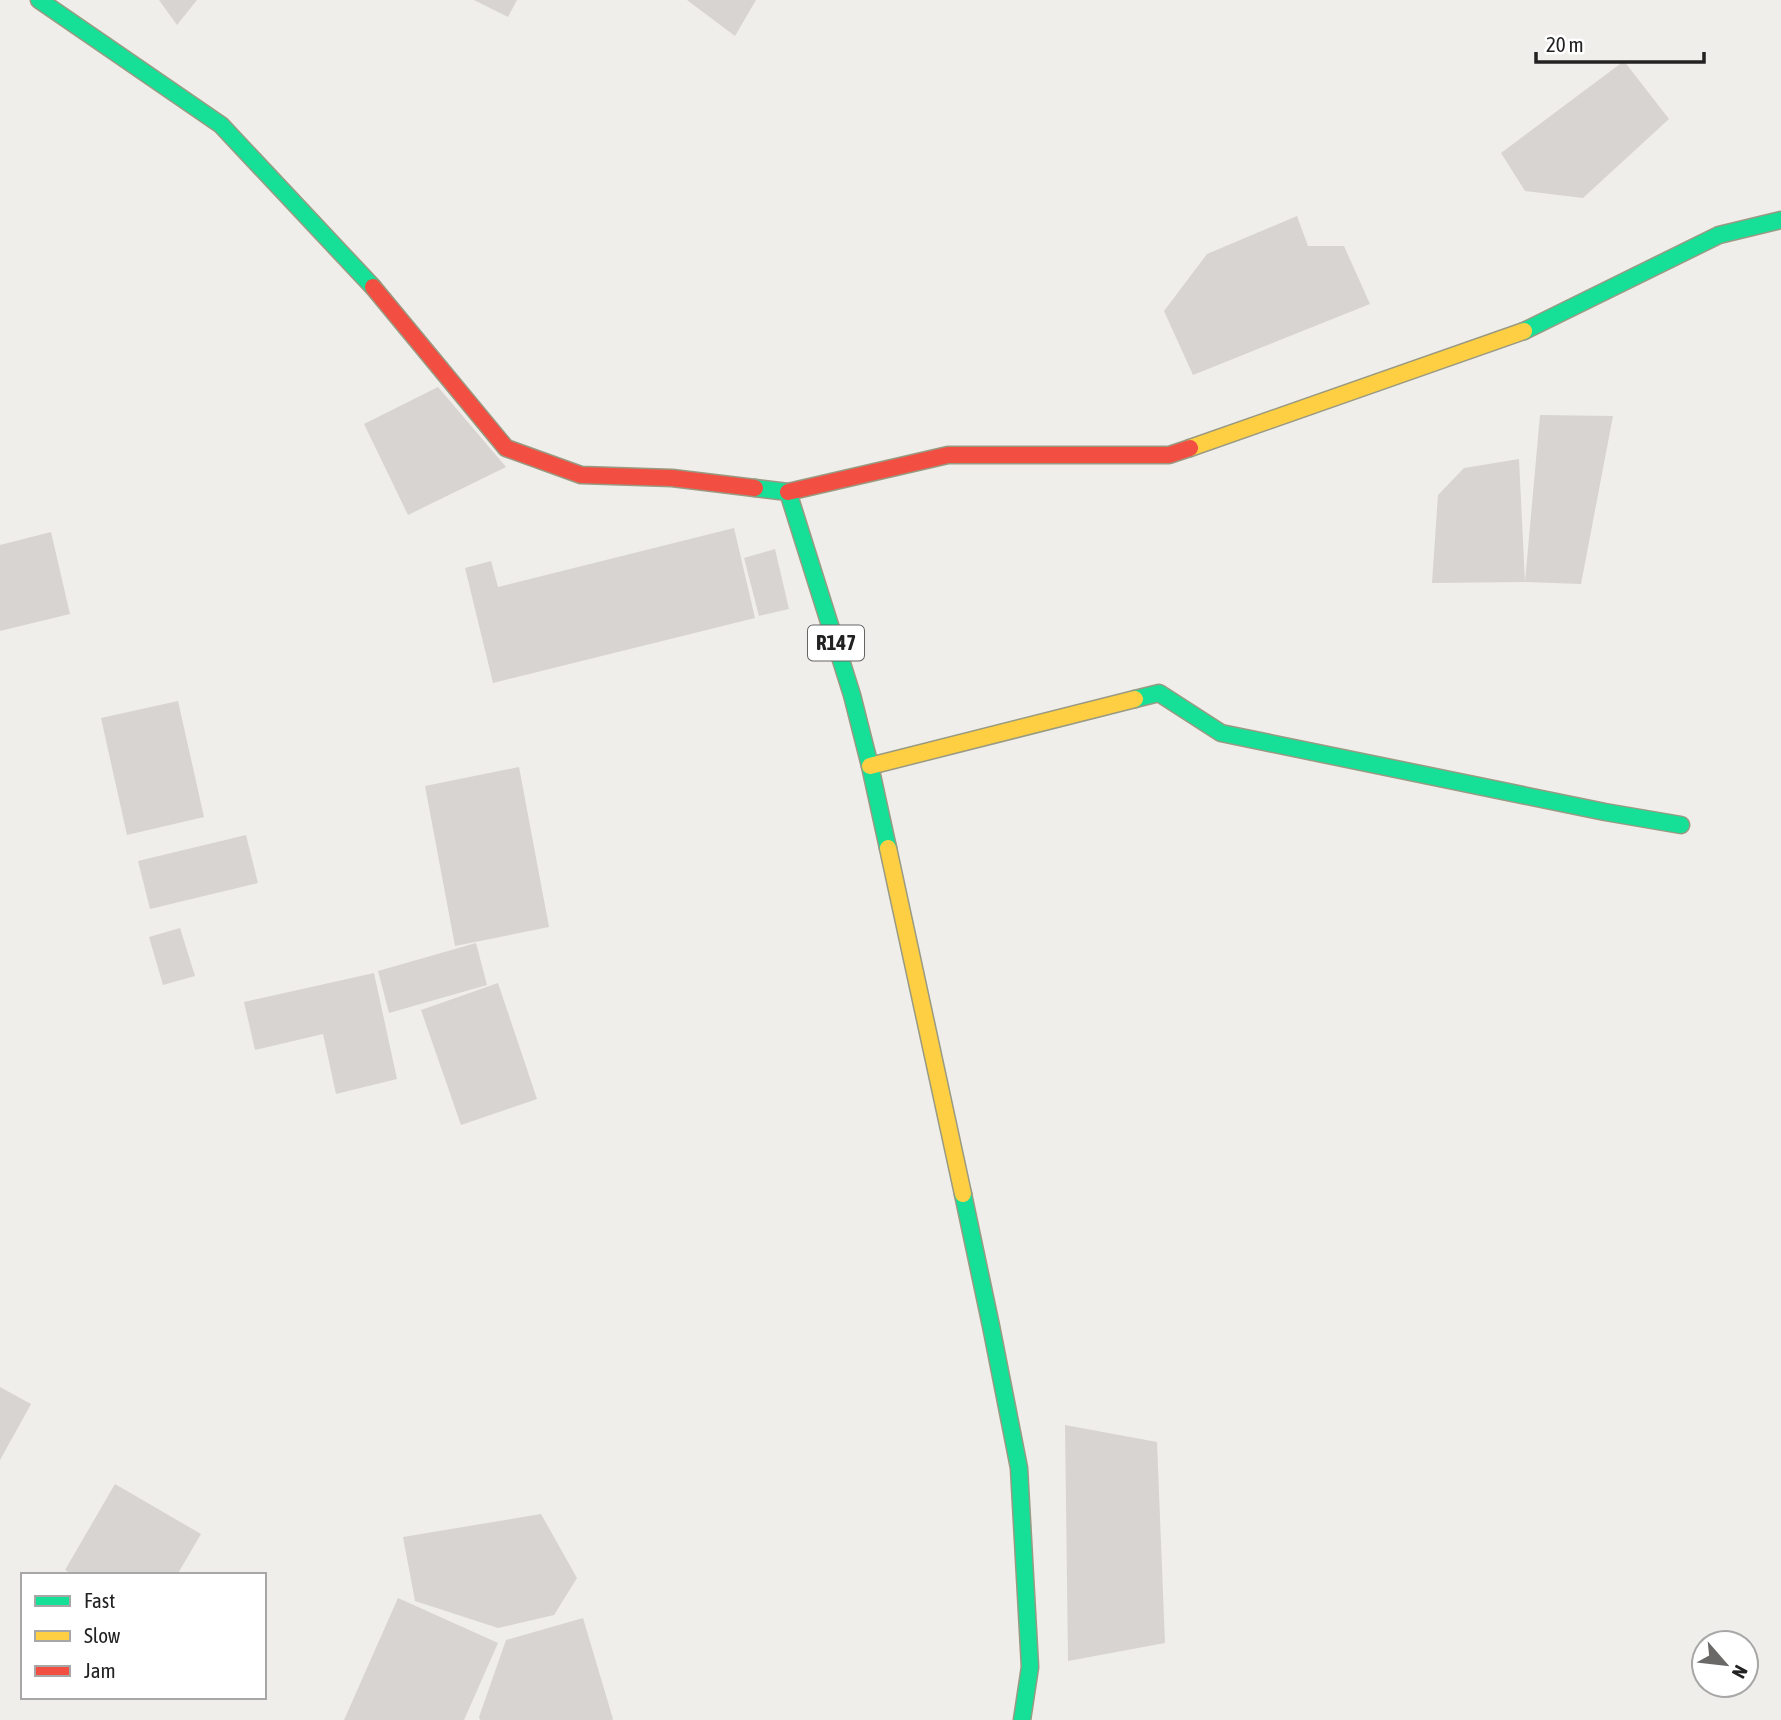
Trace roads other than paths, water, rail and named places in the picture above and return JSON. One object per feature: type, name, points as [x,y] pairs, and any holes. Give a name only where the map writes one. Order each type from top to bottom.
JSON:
[{"type":"main road","points":[[40,0],[221,125],[384,298],[506,448],[581,475],[672,478],[788,492],[948,455],[1168,455],[1514,335],[1719,235],[1781,220]]},
{"type":"main road","name":"R147","points":[[788,492],[852,695],[870,766],[991,1326],[1018,1468],[1030,1667],[1022,1720]]},
{"type":"main road","points":[[870,766],[1159,693],[1221,733],[1681,825]]}]
